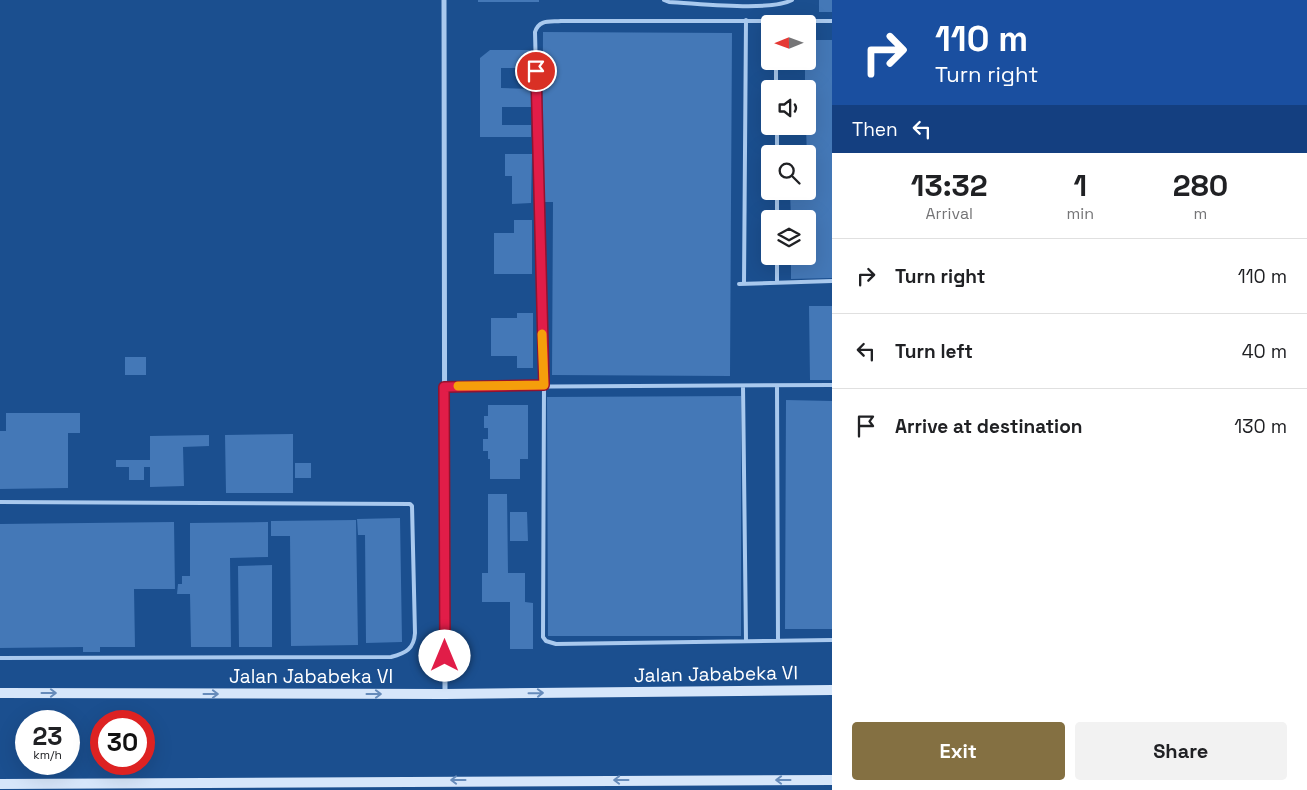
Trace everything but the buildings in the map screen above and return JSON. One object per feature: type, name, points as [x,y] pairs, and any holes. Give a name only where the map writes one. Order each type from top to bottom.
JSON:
[{"type":"street","points":[[444,0],[445,694]]},
{"type":"street","name":"Jalan Jababeka VI","points":[[0,693],[445,694],[832,690]]},
{"type":"street","points":[[0,784],[460,780],[804,782],[832,780]]},
{"type":"lane","points":[[664,0],[669,2],[744,6],[779,4],[792,0]]},
{"type":"lane","points":[[746,20],[742,284],[832,281]]},
{"type":"lane","points":[[816,21],[832,20]]},
{"type":"lane","points":[[761,21],[561,21],[542,22],[537,26],[535,32],[544,385],[542,630],[546,641],[556,644],[832,640]]},
{"type":"lane","points":[[777,265],[777,282]]},
{"type":"lane","points":[[444,387],[544,385],[832,386]]},
{"type":"lane","points":[[743,386],[746,641]]},
{"type":"lane","points":[[777,386],[778,640]]},
{"type":"lane","points":[[0,502],[408,504],[412,506],[415,633],[411,648],[403,654],[392,656],[0,658]]},
{"type":"slow traffic","points":[[458,386],[544,385],[542,334]]},
{"type":"route","points":[[445,656],[444,387],[544,385],[536,71]]}]
